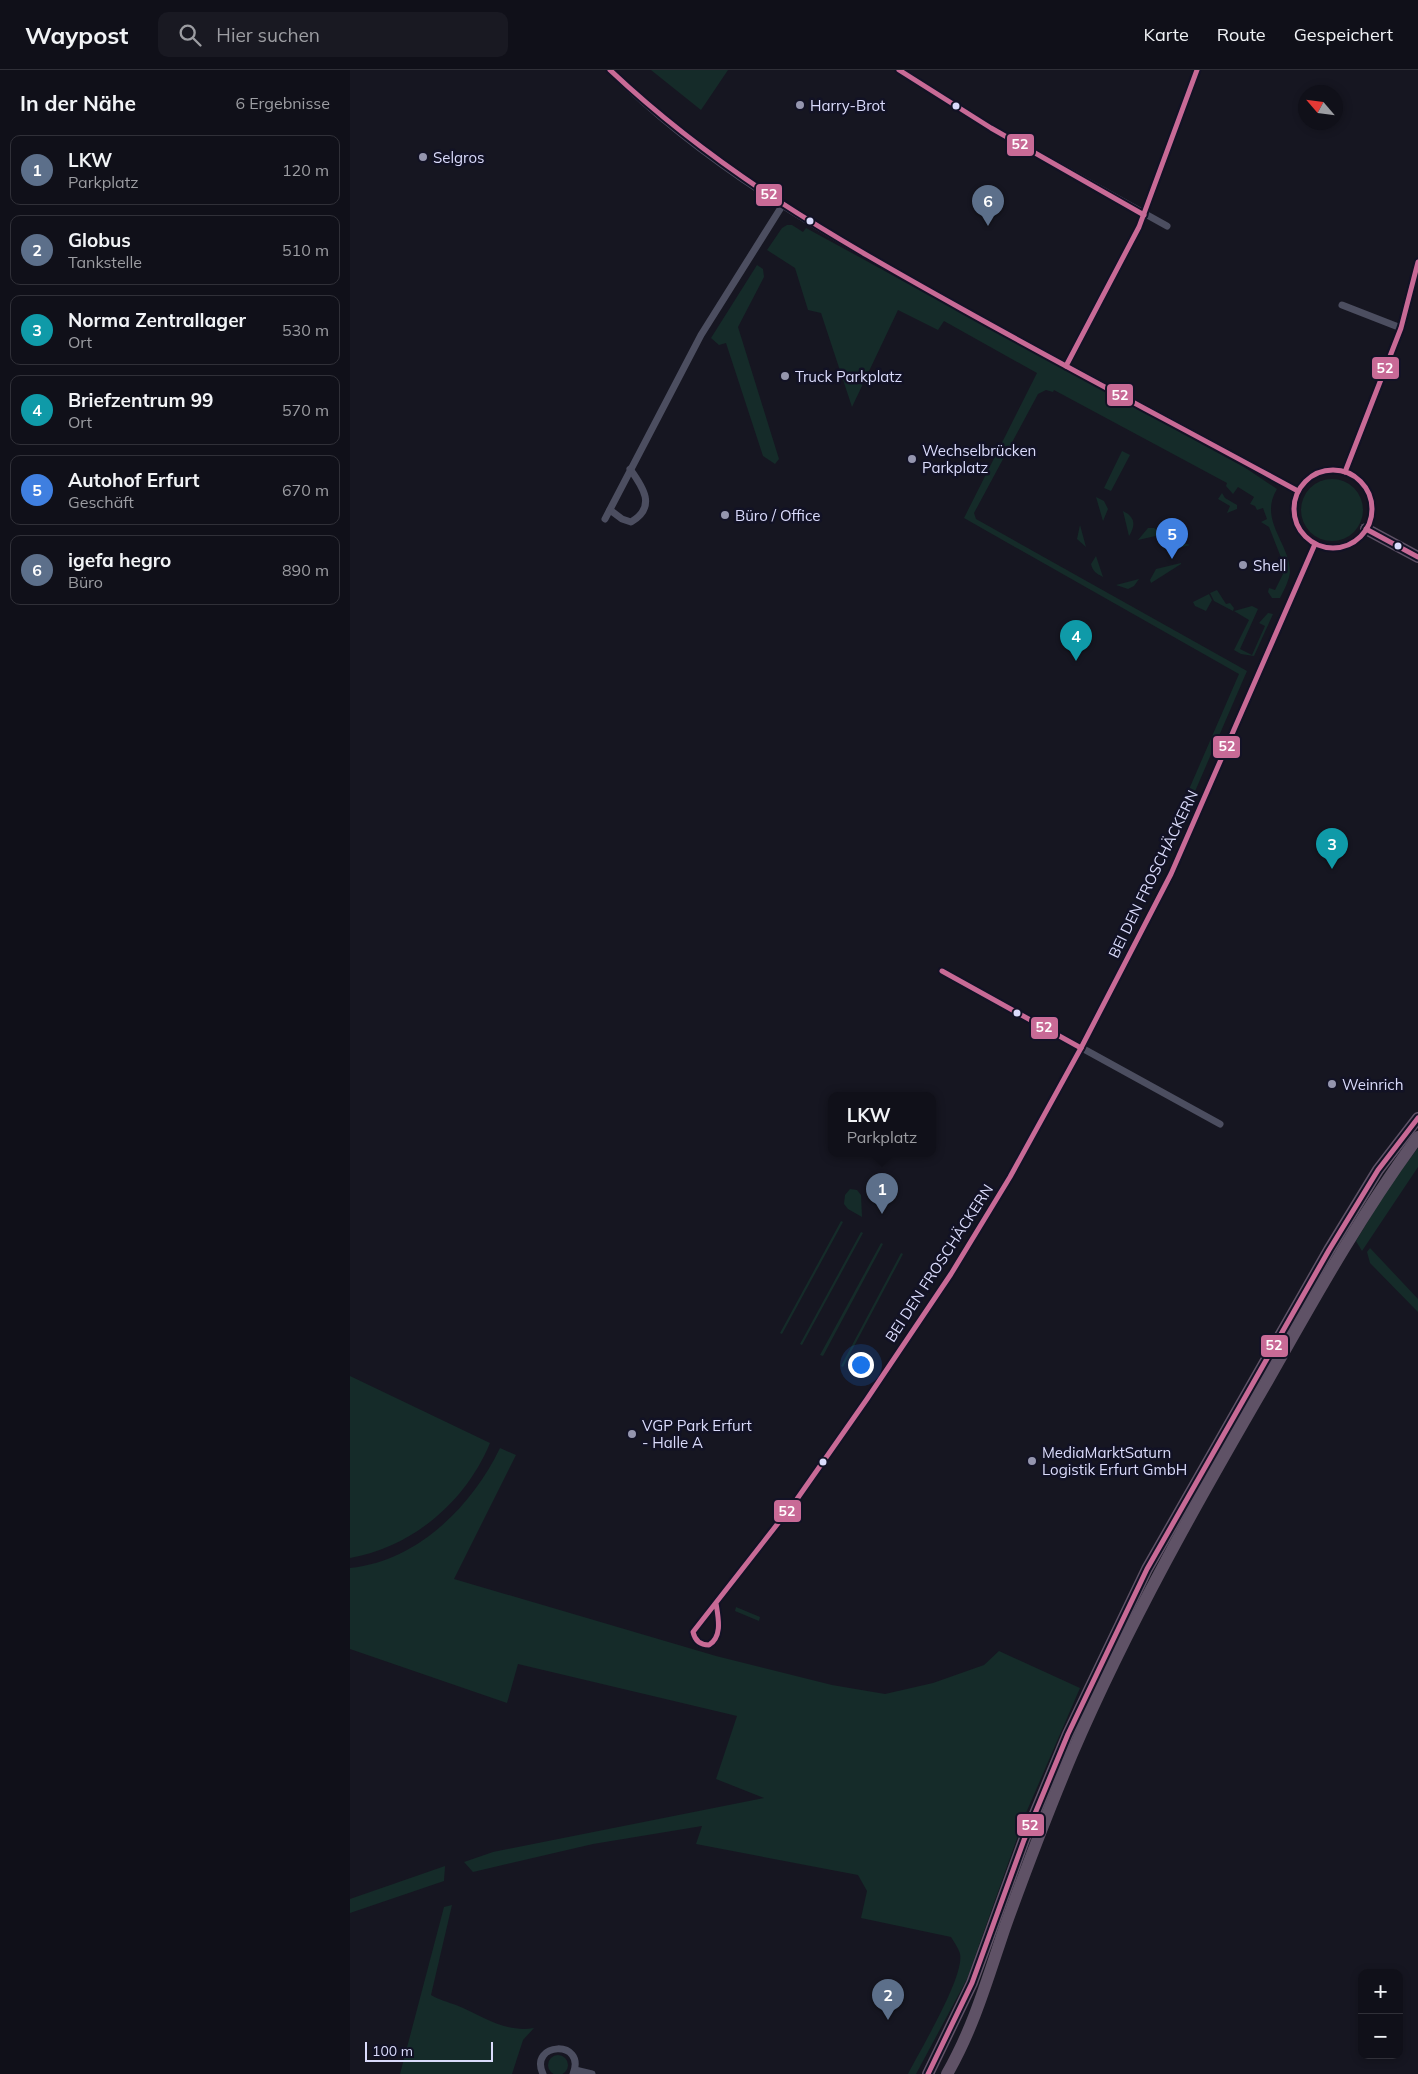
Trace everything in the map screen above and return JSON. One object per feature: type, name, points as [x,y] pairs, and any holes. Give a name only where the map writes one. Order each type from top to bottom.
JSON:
[{"type":"highway","points":[[1366,529],[1418,557]]},
{"type":"highway","points":[[928,2074],[957,2018],[985,1949],[1024,1840],[1068,1734],[1147,1569],[1334,1242],[1378,1170],[1418,1118]]},
{"type":"highway","points":[[947,2074],[974,2021],[1038,1838],[1072,1755],[1118,1653],[1156,1577],[1366,1210],[1418,1137]]},
{"type":"street","points":[[610,70],[678,131],[740,178],[840,242],[1298,492]]},
{"type":"street","points":[[899,70],[991,128],[1144,215],[1167,226]]},
{"type":"street","points":[[1066,366],[1144,215],[1197,70]]},
{"type":"street","points":[[605,519],[701,335],[782,206]]},
{"type":"street","points":[[1345,472],[1401,328],[1418,262]]},
{"type":"street","points":[[1342,306],[1401,328]]},
{"type":"street","points":[[610,510],[622,519],[631,522],[644,511],[646,503],[643,487],[630,469]]},
{"type":"street","points":[[1332,470],[1345,472],[1359,481],[1369,495],[1371,518],[1366,529],[1350,544],[1340,548],[1328,548],[1315,544],[1306,538],[1298,528],[1294,516],[1294,503],[1298,492],[1307,480],[1318,473],[1332,470]]},
{"type":"street","name":"BEI DEN FROSCHÄCKERN","points":[[716,1603],[718,1634],[709,1645],[698,1643],[694,1638],[694,1632],[716,1603],[797,1499],[928,1308],[1010,1177],[1081,1048],[1171,874],[1315,544]]},
{"type":"street","points":[[942,971],[1220,1124]]},
{"type":"street","points":[[543,2074],[542,2060],[544,2055],[554,2048],[560,2048],[570,2053],[574,2058],[574,2072],[592,2074]]},
{"type":"green space","points":[[651,70],[728,70],[701,110]]},
{"type":"green space","points":[[792,225],[803,232],[806,228],[1244,467],[1277,489],[1272,500],[1271,511],[1276,531],[1289,561],[1290,572],[1280,598],[1272,598],[1268,592],[1269,588],[1275,590],[1283,574],[1277,571],[1282,560],[1269,527],[1261,522],[1267,519],[1263,508],[1257,510],[1255,506],[1250,504],[1254,497],[1238,487],[1233,494],[1226,486],[1227,483],[1054,390],[1053,392],[1046,390],[1038,394],[974,513],[976,519],[1247,671],[1193,796],[1187,794],[1239,674],[964,518],[1037,373],[944,321],[938,330],[898,310],[852,407],[821,313],[808,310],[795,268],[767,250],[782,228]]},
{"type":"green space","points":[[757,265],[763,269],[764,277],[738,327],[779,459],[775,464],[763,456],[726,343],[719,345],[711,338]]},
{"type":"green space","points":[[1122,451],[1130,455],[1111,491],[1104,488]]},
{"type":"green space","points":[[1332,479],[1344,482],[1354,488],[1360,498],[1363,510],[1360,522],[1354,532],[1344,538],[1332,541],[1320,538],[1310,532],[1304,522],[1301,510],[1304,498],[1310,488],[1320,482]]},
{"type":"green space","points":[[1222,493],[1225,498],[1237,505],[1237,509],[1227,513],[1230,506],[1218,499]]},
{"type":"green space","points":[[1096,497],[1104,501],[1108,509],[1103,521]]},
{"type":"green space","points":[[1123,511],[1130,516],[1133,522],[1133,528],[1129,536]]},
{"type":"green space","points":[[1080,525],[1086,547],[1077,539]]},
{"type":"green space","points":[[1148,528],[1154,528],[1164,534],[1138,540]]},
{"type":"green space","points":[[1174,540],[1190,545],[1167,551]]},
{"type":"green space","points":[[1096,556],[1103,577],[1095,572],[1091,564]]},
{"type":"green space","points":[[1181,563],[1151,583],[1150,580],[1156,569]]},
{"type":"green space","points":[[1139,579],[1134,586],[1128,589],[1116,585]]},
{"type":"green space","points":[[1217,590],[1226,604],[1230,603],[1234,608],[1233,611],[1214,601],[1210,593]]},
{"type":"green space","points":[[1209,594],[1212,600],[1206,611],[1195,606],[1193,602]]},
{"type":"green space","points":[[1252,606],[1258,609],[1240,649],[1252,655],[1265,626],[1259,623],[1268,613],[1273,614],[1254,656],[1241,654],[1234,650],[1249,620],[1234,611]]},
{"type":"green space","points":[[1418,1148],[1418,1167],[1362,1251],[1356,1241],[1389,1186]]},
{"type":"green space","points":[[850,1189],[857,1190],[861,1195],[862,1217],[848,1209],[844,1204],[845,1195]]},
{"type":"green space","points":[[841,1221],[843,1222],[782,1334],[780,1333]]},
{"type":"green space","points":[[861,1232],[863,1233],[802,1345],[800,1344]]},
{"type":"green space","points":[[881,1243],[883,1244],[823,1356],[820,1355]]},
{"type":"green space","points":[[1370,1248],[1418,1299],[1418,1312],[1370,1263],[1367,1252]]},
{"type":"green space","points":[[901,1253],[903,1254],[843,1367],[841,1366]]},
{"type":"green space","points":[[350,1376],[490,1443],[480,1464],[467,1484],[435,1518],[395,1544],[350,1558]]},
{"type":"green space","points":[[500,1448],[516,1455],[454,1579],[716,1656],[832,1685],[885,1694],[933,1683],[984,1665],[999,1651],[1080,1688],[1026,1813],[967,1979],[916,2074],[908,2074],[949,1996],[960,1965],[960,1954],[951,1937],[861,1918],[867,1891],[858,1875],[696,1844],[702,1826],[593,1844],[473,1872],[464,1862],[493,1852],[764,1798],[716,1779],[737,1716],[518,1664],[507,1703],[350,1649],[350,1568],[375,1563],[398,1554],[420,1542],[440,1527],[458,1510],[474,1490]]},
{"type":"green space","points":[[736,1607],[760,1617],[759,1621],[735,1611]]},
{"type":"green space","points":[[445,1866],[444,1881],[350,1913],[350,1899]]},
{"type":"green space","points":[[452,1905],[431,1995],[503,2026],[523,2029],[534,2028],[523,2040],[512,2074],[400,2074],[444,1907]]},
{"type":"green space","points":[[558,2055],[565,2058],[568,2065],[565,2072],[558,2075],[551,2072],[548,2065],[551,2058]]},
{"type":"transit line","name":"52","points":[[610,70],[651,107],[692,140],[778,201],[822,229],[1004,332],[1298,491]]},
{"type":"transit line","name":"52","points":[[899,70],[991,128],[1144,215]]},
{"type":"transit line","name":"52","points":[[1066,366],[1139,227],[1197,70]]},
{"type":"transit line","name":"52","points":[[1345,472],[1401,328],[1418,262]]},
{"type":"transit line","name":"52","points":[[1333,470],[1348,473],[1360,482],[1369,494],[1372,509],[1369,524],[1360,536],[1348,545],[1333,548],[1318,545],[1306,536],[1297,524],[1294,509],[1297,494],[1306,482],[1318,473],[1333,470]]},
{"type":"transit line","name":"52","points":[[1366,529],[1418,557]]},
{"type":"transit line","name":"52","points":[[716,1603],[718,1631],[716,1637],[709,1645],[703,1644],[698,1642],[693,1632],[797,1499],[867,1399],[951,1274],[1010,1177],[1081,1048],[1171,874],[1315,544]]},
{"type":"transit line","name":"52","points":[[942,971],[1081,1048]]},
{"type":"transit line","name":"52","points":[[928,2074],[972,1983],[1024,1840],[1068,1734],[1147,1569],[1329,1250],[1378,1170],[1418,1118]]},
{"type":"place","name":"Harry-Brot","points":[[800,105]]},
{"type":"place","name":"Selgros","points":[[423,157]]},
{"type":"place","name":"igefa hegro","points":[[988,226]]},
{"type":"place","name":"Truck Parkplatz","points":[[785,376]]},
{"type":"place","name":"Wechselbrücken Parkplatz","points":[[912,459]]},
{"type":"place","name":"Büro / Office","points":[[725,515]]},
{"type":"place","name":"Autohof Erfurt","points":[[1172,559]]},
{"type":"place","name":"Shell","points":[[1243,565]]},
{"type":"place","name":"Briefzentrum 99","points":[[1076,661]]},
{"type":"place","name":"Norma Zentrallager","points":[[1332,869]]},
{"type":"place","name":"Weinrich","points":[[1332,1084]]},
{"type":"place","name":"LKW","points":[[882,1214]]},
{"type":"place","name":"VGP Park Erfurt - Halle A","points":[[632,1434]]},
{"type":"place","name":"MediaMarktSaturn Logistik Erfurt GmbH","points":[[1032,1461]]},
{"type":"place","name":"Globus","points":[[888,2020]]}]
